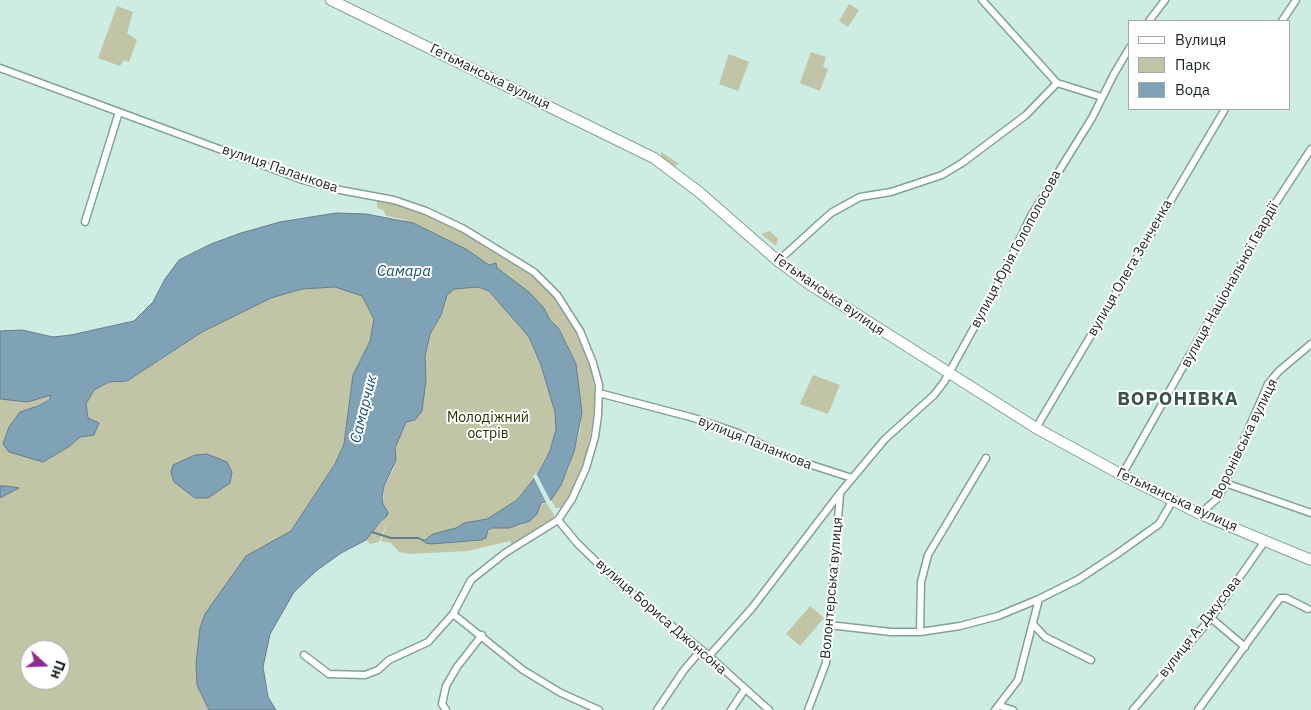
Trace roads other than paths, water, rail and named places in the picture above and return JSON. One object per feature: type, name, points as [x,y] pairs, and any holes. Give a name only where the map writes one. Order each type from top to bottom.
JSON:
[{"type":"highway","name":"Гетьманська вулиця","points":[[331,0],[654,158],[699,192],[809,284],[948,374],[1036,428],[1122,475],[1200,514],[1310,560]]},
{"type":"street","points":[[1150,20],[1165,0]]},
{"type":"street","points":[[1283,20],[1296,0]]},
{"type":"street","points":[[984,1],[1057,82],[1102,97]]},
{"type":"street","name":"вулиця Юрія Голополосова","points":[[948,374],[997,286],[1031,216],[1092,118],[1128,51]]},
{"type":"street","name":"вулиця Паланкова","points":[[0,68],[303,180],[411,205],[464,229],[534,272],[558,295],[580,331],[593,362],[599,393],[595,437],[586,468],[572,500],[558,520]]},
{"type":"street","points":[[778,260],[831,213],[860,197],[891,192],[933,178],[962,163],[1026,115],[1057,82]]},
{"type":"street","name":"вулиця Олега Зенченка","points":[[1036,428],[1224,110]]},
{"type":"street","points":[[85,222],[119,112]]},
{"type":"street","name":"вулиця Національної Гвардії","points":[[1122,475],[1275,204],[1311,148]]},
{"type":"street","name":"Воронівська вулиця","points":[[1200,514],[1219,498],[1268,384],[1279,371],[1311,344]]},
{"type":"street","name":"Волонтерська вулиця","points":[[709,656],[752,608],[840,493],[885,438],[934,395],[948,374]]},
{"type":"street","name":"вулиця Паланкова","points":[[599,393],[712,424],[738,433],[790,458],[852,478]]},
{"type":"street","points":[[920,632],[921,582],[928,555],[986,458]]},
{"type":"street","points":[[1225,483],[1311,513]]},
{"type":"street","name":"Волонтерська вулиця","points":[[808,710],[826,663],[840,493]]},
{"type":"street","points":[[829,625],[891,632],[920,632],[960,626],[998,616],[1039,600],[1079,579],[1149,533],[1159,524],[1173,500]]},
{"type":"street","points":[[304,656],[329,674],[365,675],[378,670],[389,660],[428,642],[453,614],[470,580],[505,553],[558,520]]},
{"type":"street","name":"вулиця Бориса Джонсона","points":[[558,520],[577,543],[612,577],[709,656],[769,710]]},
{"type":"street","name":"вулиця А. Джусова","points":[[1133,710],[1211,618],[1265,541]]},
{"type":"street","points":[[1198,710],[1280,598],[1286,598],[1308,608]]},
{"type":"street","points":[[1013,710],[998,708],[1018,680],[1039,600]]},
{"type":"street","points":[[453,614],[482,635],[523,670],[561,693],[599,710]]},
{"type":"street","points":[[1211,618],[1245,648]]},
{"type":"street","points":[[1033,624],[1045,636],[1091,660]]},
{"type":"street","points":[[446,710],[442,704],[446,686],[457,667],[482,635]]},
{"type":"street","points":[[657,710],[684,670],[701,650]]},
{"type":"street","points":[[731,710],[745,689]]},
{"type":"water","name":"Самара","points":[[336,213],[366,214],[413,223],[466,249],[489,265],[496,263],[497,268],[529,292],[544,308],[550,320],[559,329],[576,364],[582,413],[574,452],[561,485],[551,500],[541,503],[537,514],[530,521],[509,528],[492,528],[488,530],[486,538],[481,540],[431,544],[418,538],[425,540],[433,534],[456,528],[464,523],[487,519],[517,500],[538,474],[550,451],[556,429],[555,412],[541,365],[529,337],[489,291],[478,287],[454,289],[447,295],[441,315],[430,334],[425,356],[426,380],[422,411],[415,420],[406,422],[395,448],[396,460],[384,486],[382,498],[388,512],[387,516],[366,540],[341,553],[316,571],[294,592],[270,634],[263,667],[268,697],[276,710],[209,710],[197,685],[196,664],[200,628],[205,614],[246,556],[291,531],[335,464],[344,444],[353,375],[370,341],[374,319],[362,296],[335,287],[302,289],[271,298],[202,332],[127,381],[109,382],[94,390],[86,404],[88,418],[99,423],[94,435],[80,437],[70,446],[43,462],[9,452],[3,444],[9,427],[20,412],[49,400],[51,395],[28,402],[0,399],[0,331],[22,330],[53,337],[71,335],[134,321],[153,302],[165,279],[179,260],[211,244],[241,233],[280,222]]},
{"type":"water","points":[[207,454],[227,462],[232,472],[230,483],[208,498],[195,498],[174,482],[171,472],[173,465],[195,455]]},
{"type":"water","points":[[0,486],[7,486],[19,488],[0,498]]},
{"type":"waterway","points":[[372,532],[391,538],[418,538]]},
{"type":"district","name":"ВОРОНІВКА","points":[[1178,400]]},
{"type":"water label","name":"Самарчик","points":[[364,409]]},
{"type":"park label","name":"Молодіжний острів","points":[[488,426]]}]
